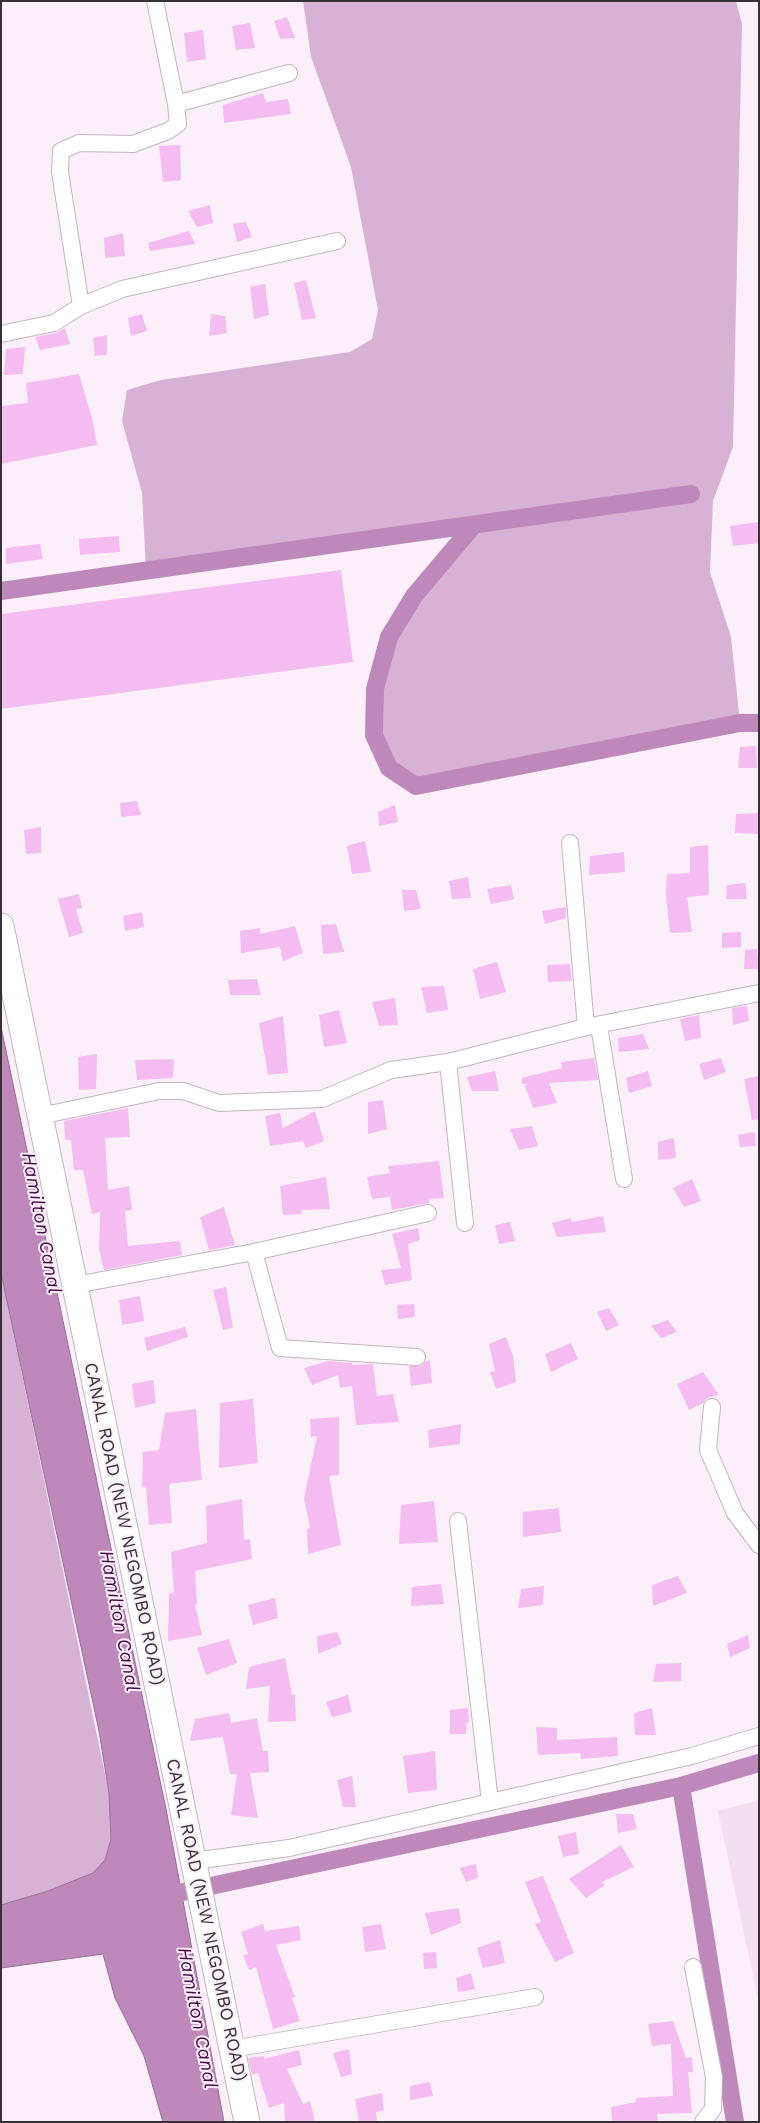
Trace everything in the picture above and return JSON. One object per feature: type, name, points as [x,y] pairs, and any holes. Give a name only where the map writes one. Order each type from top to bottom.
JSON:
[{"type":"main road","name":"CANAL ROAD (NEW NEGOMBO ROAD)","points":[[1,926],[247,2122]]},
{"type":"street","points":[[82,306],[60,172],[62,151],[79,143],[133,144],[168,131],[178,124],[176,104],[154,1]]},
{"type":"street","points":[[176,104],[289,73]]},
{"type":"street","points":[[1,334],[54,322],[82,306],[122,289],[338,241]]},
{"type":"street","points":[[570,843],[593,1027],[624,1179]]},
{"type":"street","points":[[40,1116],[159,1091],[182,1091],[219,1103],[322,1099],[391,1070],[448,1062],[593,1027],[759,993]]},
{"type":"street","points":[[448,1062],[465,1223]]},
{"type":"street","points":[[75,1285],[254,1252],[428,1213]]},
{"type":"street","points":[[254,1252],[280,1348],[417,1357]]},
{"type":"street","points":[[712,1407],[708,1450],[735,1513],[759,1545]]},
{"type":"street","points":[[458,1521],[490,1802]]},
{"type":"street","points":[[195,1865],[289,1848],[692,1756],[759,1736]]},
{"type":"street","points":[[692,1967],[714,2077],[713,2109],[703,2122]]},
{"type":"street","points":[[232,2049],[535,1997]]},
{"type":"shaded area","points":[[303,1],[736,1],[742,24],[733,447],[713,501],[710,572],[731,637],[740,723],[416,786],[389,768],[374,735],[375,689],[389,637],[414,596],[472,526],[146,570],[142,493],[122,421],[127,390],[161,380],[350,352],[372,339],[378,310],[351,167],[311,57]]},
{"type":"shaded area","points":[[1,1273],[109,1793],[111,1839],[105,1861],[93,1873],[48,1891],[1,1905]]},
{"type":"shaded area","points":[[759,1800],[759,2004],[718,1811]]},
{"type":"water","name":"Hamilton Canal","points":[[1,1027],[166,1809],[224,2122],[163,2122],[144,2056],[115,1998],[103,1954],[1,1968],[1,1905],[48,1891],[93,1873],[105,1860],[111,1839],[109,1793],[99,1731],[1,1273]]},
{"type":"building","points":[[287,17],[295,38],[280,39],[274,21]]},
{"type":"building","points":[[250,23],[255,48],[236,50],[232,26]]},
{"type":"building","points":[[203,30],[206,59],[187,62],[184,33]]},
{"type":"building","points":[[263,93],[266,102],[288,99],[291,114],[224,123],[223,105]]},
{"type":"building","points":[[180,145],[181,180],[163,182],[159,146]]},
{"type":"building","points":[[210,205],[213,223],[197,227],[188,211]]},
{"type":"building","points":[[246,222],[252,237],[237,242],[233,224]]},
{"type":"building","points":[[189,231],[195,244],[150,251],[148,243]]},
{"type":"building","points":[[123,233],[125,256],[105,258],[104,238]]},
{"type":"building","points":[[306,280],[316,318],[302,320],[294,283]]},
{"type":"building","points":[[265,284],[269,315],[254,319],[250,287]]},
{"type":"building","points":[[142,314],[147,331],[131,336],[128,318]]},
{"type":"building","points":[[211,314],[225,316],[227,333],[209,336]]},
{"type":"building","points":[[65,328],[70,344],[40,350],[35,337],[56,333]]},
{"type":"building","points":[[107,335],[107,355],[95,356],[93,338]]},
{"type":"building","points":[[25,347],[23,374],[4,375],[6,349]]},
{"type":"building","points":[[79,374],[93,422],[97,445],[1,464],[1,406],[28,403],[26,383]]},
{"type":"building","points":[[759,522],[759,543],[733,546],[730,526]]},
{"type":"building","points":[[119,536],[120,552],[80,555],[79,539]]},
{"type":"building","points":[[40,544],[43,559],[6,564],[6,548]]},
{"type":"building","points":[[341,570],[353,662],[1,709],[1,614]]},
{"type":"building","points":[[756,746],[757,768],[738,768],[740,747]]},
{"type":"building","points":[[137,801],[141,815],[121,817],[120,803]]},
{"type":"building","points":[[395,805],[398,822],[379,826],[378,812]]},
{"type":"building","points":[[759,813],[759,834],[735,833],[736,814]]},
{"type":"building","points":[[41,827],[41,853],[26,854],[24,830]]},
{"type":"building","points":[[365,841],[371,872],[352,874],[347,846]]},
{"type":"building","points":[[708,845],[709,895],[687,897],[692,932],[670,933],[666,896],[667,874],[690,873],[690,847]]},
{"type":"building","points":[[624,852],[625,872],[589,875],[590,856]]},
{"type":"building","points":[[468,877],[471,898],[452,899],[449,881]]},
{"type":"building","points":[[745,883],[747,899],[726,899],[727,885]]},
{"type":"building","points":[[511,885],[514,899],[491,904],[487,889]]},
{"type":"building","points":[[402,890],[416,890],[421,909],[404,911]]},
{"type":"building","points":[[79,894],[82,908],[76,909],[83,933],[69,937],[58,899]]},
{"type":"building","points":[[566,907],[566,918],[545,924],[542,911]]},
{"type":"building","points":[[142,912],[144,927],[125,931],[123,916]]},
{"type":"building","points":[[336,924],[344,952],[323,954],[321,925]]},
{"type":"building","points":[[295,926],[303,953],[283,961],[280,947],[241,953],[240,931],[260,928],[260,934]]},
{"type":"building","points":[[741,932],[741,947],[722,948],[722,933]]},
{"type":"building","points":[[757,949],[759,969],[744,969],[745,950]]},
{"type":"building","points":[[497,962],[506,992],[480,999],[473,969]]},
{"type":"building","points":[[570,964],[572,981],[548,982],[547,965]]},
{"type":"building","points":[[257,979],[261,995],[230,995],[228,980]]},
{"type":"building","points":[[444,986],[448,1010],[427,1013],[421,987]]},
{"type":"building","points":[[395,998],[398,1025],[379,1026],[372,1002]]},
{"type":"building","points":[[747,1006],[749,1021],[733,1025],[732,1008]]},
{"type":"building","points":[[339,1010],[347,1043],[324,1047],[319,1015]]},
{"type":"building","points":[[699,1015],[701,1038],[685,1041],[680,1019]]},
{"type":"building","points":[[283,1016],[288,1073],[268,1075],[259,1023]]},
{"type":"building","points":[[643,1034],[649,1049],[619,1052],[618,1038]]},
{"type":"building","points":[[97,1054],[96,1089],[79,1090],[78,1057]]},
{"type":"building","points":[[594,1058],[598,1080],[549,1083],[557,1103],[533,1108],[525,1086],[527,1084],[522,1084],[522,1078],[562,1068],[561,1062]]},
{"type":"building","points":[[721,1058],[726,1072],[704,1080],[699,1064]]},
{"type":"building","points":[[174,1059],[173,1078],[137,1080],[135,1060]]},
{"type":"building","points":[[495,1071],[499,1091],[472,1091],[467,1077]]},
{"type":"building","points":[[648,1071],[652,1086],[629,1093],[626,1078]]},
{"type":"building","points":[[759,1076],[759,1119],[752,1120],[744,1079]]},
{"type":"building","points":[[383,1100],[387,1129],[368,1134],[368,1102]]},
{"type":"building","points":[[128,1108],[130,1137],[105,1138],[108,1190],[129,1186],[132,1210],[125,1211],[128,1246],[180,1241],[182,1255],[104,1270],[99,1249],[100,1212],[92,1214],[83,1170],[74,1170],[71,1140],[65,1140],[64,1121]]},
{"type":"building","points":[[315,1111],[324,1141],[306,1148],[303,1141],[270,1146],[265,1116],[280,1113],[283,1128]]},
{"type":"building","points":[[532,1126],[538,1146],[519,1150],[510,1129]]},
{"type":"building","points":[[755,1132],[756,1146],[740,1147],[738,1135]]},
{"type":"building","points":[[674,1138],[676,1158],[658,1160],[658,1142]]},
{"type":"building","points":[[439,1161],[444,1198],[429,1199],[429,1203],[392,1210],[390,1197],[372,1199],[367,1177],[390,1173],[388,1166]]},
{"type":"building","points":[[326,1177],[330,1209],[301,1210],[302,1214],[283,1215],[280,1186]]},
{"type":"building","points":[[692,1179],[701,1201],[684,1207],[673,1188]]},
{"type":"building","points":[[224,1207],[235,1245],[209,1250],[200,1217]]},
{"type":"building","points":[[603,1216],[606,1232],[557,1237],[552,1223],[571,1218],[572,1222]]},
{"type":"building","points":[[510,1222],[515,1241],[499,1244],[495,1225]]},
{"type":"building","points":[[418,1228],[420,1240],[408,1244],[412,1280],[385,1285],[381,1270],[401,1268],[392,1234]]},
{"type":"building","points":[[226,1287],[233,1328],[223,1330],[213,1290]]},
{"type":"building","points":[[140,1296],[144,1321],[122,1325],[119,1300]]},
{"type":"building","points":[[414,1304],[415,1317],[398,1319],[397,1305]]},
{"type":"building","points":[[609,1308],[619,1325],[606,1331],[597,1312]]},
{"type":"building","points":[[668,1320],[677,1332],[661,1338],[651,1326]]},
{"type":"building","points":[[185,1327],[188,1337],[147,1351],[144,1338]]},
{"type":"building","points":[[506,1337],[513,1356],[516,1382],[496,1389],[490,1372],[495,1371],[489,1344]]},
{"type":"building","points":[[571,1343],[578,1359],[551,1372],[545,1354]]},
{"type":"building","points":[[430,1360],[432,1383],[411,1386],[409,1366],[421,1366]]},
{"type":"building","points":[[328,1361],[352,1363],[352,1365],[373,1364],[377,1396],[393,1394],[399,1422],[356,1425],[352,1386],[340,1388],[338,1375],[312,1385],[304,1368]]},
{"type":"building","points":[[703,1372],[719,1395],[707,1398],[703,1403],[689,1410],[677,1384]]},
{"type":"building","points":[[153,1380],[156,1403],[135,1408],[132,1384]]},
{"type":"building","points":[[253,1399],[258,1463],[219,1468],[220,1403]]},
{"type":"building","points":[[196,1409],[202,1480],[169,1484],[172,1523],[149,1525],[146,1487],[142,1487],[143,1452],[159,1450],[165,1413]]},
{"type":"building","points":[[339,1417],[339,1475],[329,1476],[341,1545],[308,1554],[307,1529],[310,1528],[304,1498],[317,1436],[311,1437],[310,1419]]},
{"type":"building","points":[[461,1424],[460,1444],[429,1448],[428,1430]]},
{"type":"building","points":[[242,1499],[244,1540],[250,1539],[252,1559],[195,1571],[197,1604],[195,1605],[202,1635],[168,1641],[169,1594],[174,1592],[171,1552],[207,1543],[206,1506]]},
{"type":"building","points":[[434,1501],[438,1542],[399,1544],[401,1505]]},
{"type":"building","points":[[559,1508],[561,1532],[523,1537],[523,1512]]},
{"type":"building","points":[[678,1576],[687,1593],[653,1606],[652,1585]]},
{"type":"building","points":[[441,1584],[444,1604],[411,1606],[412,1587]]},
{"type":"building","points":[[544,1586],[543,1605],[518,1608],[521,1589]]},
{"type":"building","points":[[275,1598],[278,1618],[253,1625],[248,1605]]},
{"type":"building","points":[[337,1632],[342,1644],[318,1654],[317,1636]]},
{"type":"building","points":[[748,1635],[750,1648],[730,1657],[727,1644]]},
{"type":"building","points":[[229,1639],[237,1663],[206,1675],[197,1648]]},
{"type":"building","points":[[285,1658],[292,1695],[295,1694],[296,1721],[268,1722],[270,1686],[246,1689],[249,1667]]},
{"type":"building","points":[[681,1663],[681,1681],[653,1682],[656,1664]]},
{"type":"building","points":[[348,1695],[352,1712],[332,1717],[326,1702]]},
{"type":"building","points":[[468,1708],[469,1723],[466,1723],[466,1734],[450,1734],[450,1710]]},
{"type":"building","points":[[652,1708],[656,1735],[635,1735],[634,1713]]},
{"type":"building","points":[[229,1713],[231,1723],[257,1718],[263,1751],[268,1751],[269,1772],[250,1773],[258,1818],[231,1815],[237,1774],[230,1774],[223,1737],[190,1741],[195,1719]]},
{"type":"building","points":[[536,1727],[557,1728],[557,1740],[617,1737],[618,1756],[581,1759],[580,1753],[538,1755]]},
{"type":"building","points":[[435,1751],[437,1790],[408,1793],[403,1756]]},
{"type":"building","points":[[352,1776],[356,1807],[343,1807],[337,1780]]},
{"type":"building","points":[[616,1814],[633,1814],[637,1829],[618,1833]]},
{"type":"building","points":[[576,1832],[579,1854],[563,1857],[558,1836]]},
{"type":"building","points":[[621,1845],[634,1867],[602,1882],[605,1885],[586,1898],[569,1879]]},
{"type":"building","points":[[476,1864],[478,1878],[466,1882],[460,1868]]},
{"type":"building","points":[[543,1876],[574,1953],[555,1962],[535,1924],[541,1922],[525,1882]]},
{"type":"building","points":[[459,1908],[461,1923],[431,1935],[425,1913]]},
{"type":"building","points":[[263,1924],[265,1931],[299,1926],[301,1940],[276,1945],[295,1997],[292,1998],[300,2021],[273,2029],[256,1967],[249,1970],[243,1955],[248,1954],[241,1932]]},
{"type":"building","points":[[381,1924],[386,1949],[365,1952],[362,1927]]},
{"type":"building","points":[[500,1940],[505,1963],[483,1968],[477,1948]]},
{"type":"building","points":[[436,1952],[437,1968],[424,1969],[423,1953]]},
{"type":"building","points":[[471,1973],[475,1989],[458,1992],[456,1978]]},
{"type":"building","points":[[673,2021],[686,2058],[692,2057],[693,2072],[688,2072],[692,2113],[657,2114],[658,2122],[612,2122],[611,2107],[636,2102],[636,2098],[673,2096],[671,2044],[652,2046],[648,2024]]},
{"type":"building","points":[[349,2049],[352,2074],[341,2077],[333,2053]]},
{"type":"building","points":[[299,2050],[302,2065],[287,2069],[303,2104],[310,2101],[315,2122],[285,2122],[284,2103],[269,2108],[258,2073],[252,2075],[248,2058],[264,2056],[264,2059]]},
{"type":"building","points":[[430,2082],[433,2096],[410,2100],[410,2086]]},
{"type":"building","points":[[382,2093],[384,2110],[376,2112],[377,2122],[359,2122],[355,2099]]},
{"type":"waterway","points":[[1,591],[691,494]]},
{"type":"waterway","points":[[473,526],[414,596],[389,637],[375,689],[374,735],[389,768],[416,786],[740,723],[759,723]]},
{"type":"waterway","points":[[159,1897],[681,1786],[759,1763]]},
{"type":"waterway","points":[[681,1786],[735,2122]]}]
